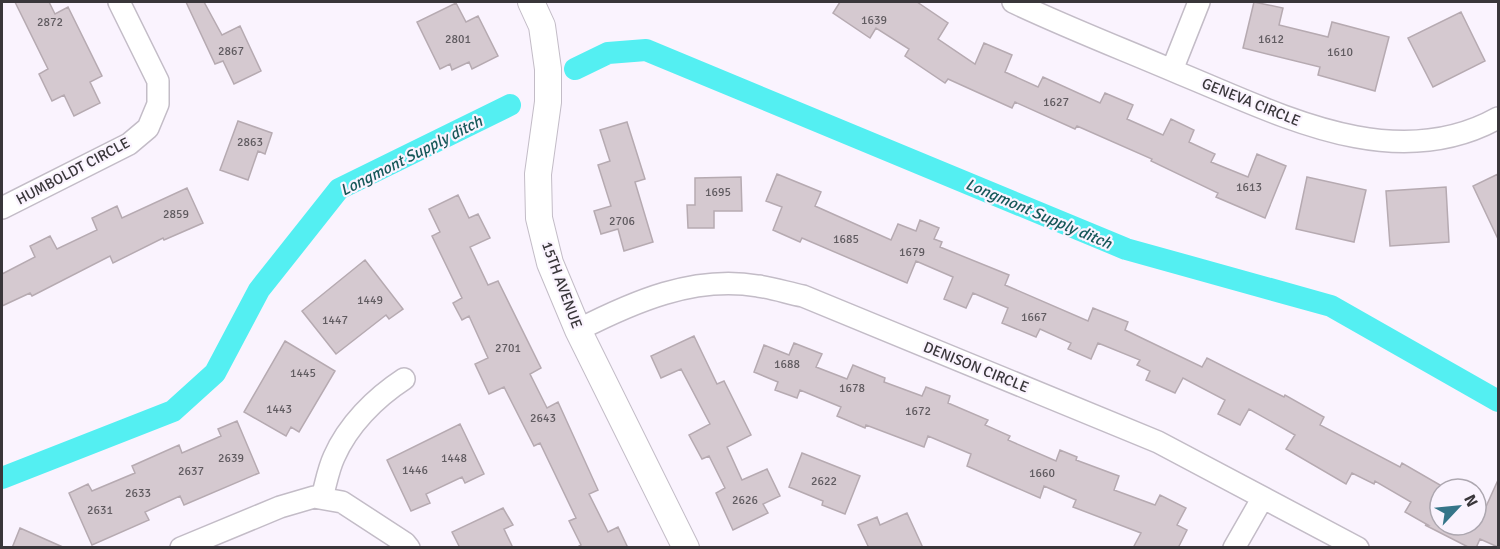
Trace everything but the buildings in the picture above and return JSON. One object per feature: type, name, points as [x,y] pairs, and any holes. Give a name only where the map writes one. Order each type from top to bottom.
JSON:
[{"type":"street","name":"HUMBOLDT CIRCLE","points":[[2,208],[129,144],[148,128],[158,104],[158,81],[119,2]]},
{"type":"street","name":"15TH AVENUE","points":[[531,2],[542,26],[548,69],[548,102],[538,174],[539,218],[550,263],[578,330],[686,548]]},
{"type":"street","name":"GENEVA CIRCLE","points":[[1013,2],[1063,26],[1303,124],[1346,136],[1407,142],[1449,137],[1489,123],[1498,117]]},
{"type":"street","points":[[1172,70],[1199,2]]},
{"type":"street","name":"DENISON CIRCLE","points":[[578,330],[658,294],[707,284],[756,285],[803,296],[1158,442],[1358,548]]},
{"type":"street","points":[[322,497],[334,456],[356,420],[386,390],[404,379]]},
{"type":"street","points":[[181,548],[280,507],[314,497],[342,502],[405,543],[409,548]]},
{"type":"street","points":[[1234,548],[1263,499]]},
{"type":"waterway","name":"Longmont Supply ditch","points":[[575,69],[608,53],[646,50],[1126,249],[1331,306],[1498,401]]},
{"type":"waterway","name":"Longmont Supply ditch","points":[[2,478],[173,411],[215,373],[259,290],[339,189],[510,105]]}]
